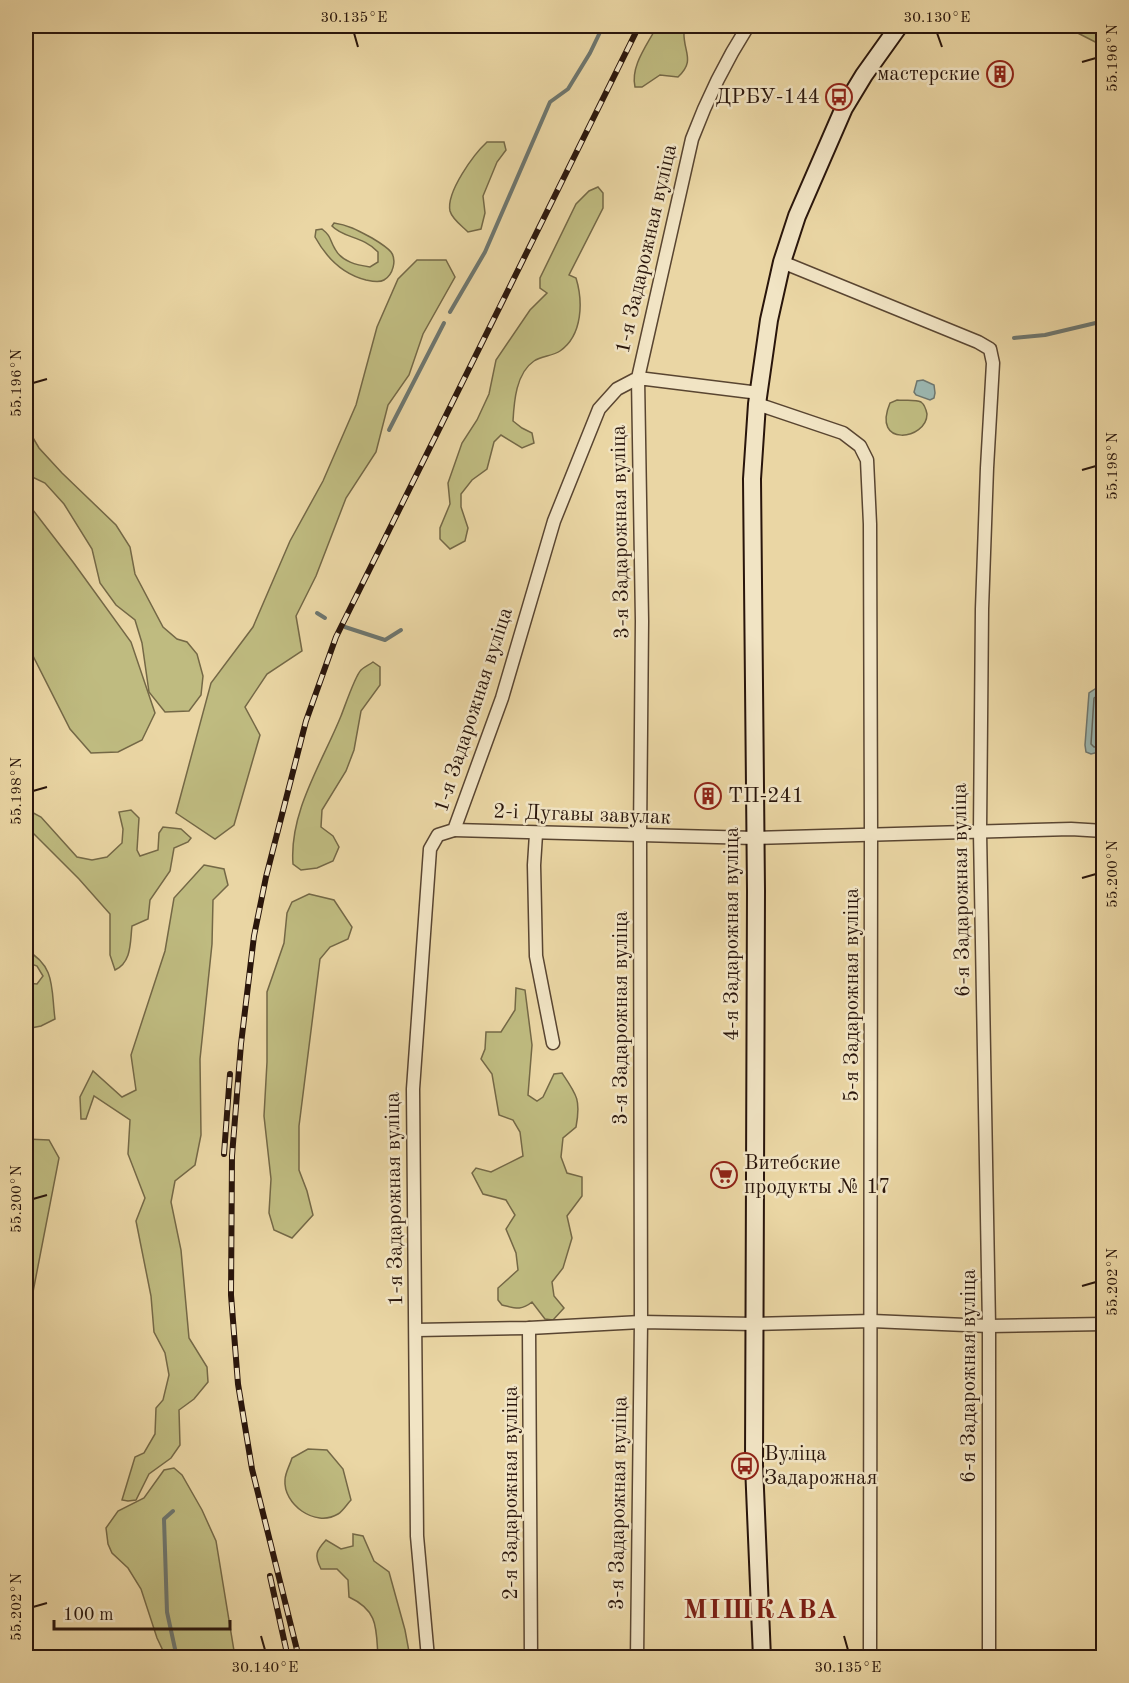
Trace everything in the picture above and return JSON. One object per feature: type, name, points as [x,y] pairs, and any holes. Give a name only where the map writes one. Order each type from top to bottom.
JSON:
[{"type":"main road","name":"4-я Задарожная вуліца","points":[[762,1658],[754,1466],[755,838],[752,478],[758,399],[770,320],[782,262],[796,216],[844,108],[898,26]]},
{"type":"street","name":"1-я Задарожная вуліца","points":[[428,1658],[417,1536],[413,1089],[429,849],[438,836],[454,831],[502,698],[554,521],[599,409],[617,389],[638,378],[692,139],[727,59],[748,26]]},
{"type":"street","name":"6-я Задарожная вуліца","points":[[782,262],[978,342],[990,349],[993,363],[982,609],[980,832],[989,1326],[989,1658]]},
{"type":"street","name":"5-я Задарожная вуліца","points":[[638,378],[758,399],[843,433],[860,446],[867,460],[870,536],[871,834],[870,1658]]},
{"type":"street","name":"3-я Задарожная вуліца","points":[[637,1658],[641,1322],[642,621],[638,378]]},
{"type":"street","name":"2-і Дугавы завулак","points":[[454,831],[755,838],[1071,829],[1104,831]]},
{"type":"street","points":[[536,834],[534,866],[536,956],[553,1043]]},
{"type":"street","points":[[416,1330],[529,1328],[641,1322],[755,1324],[872,1321],[989,1326],[1104,1324]]},
{"type":"street","name":"2-я Задарожная вуліца","points":[[529,1328],[531,1658]]},
{"type":"shaded area","points":[[657,26],[690,26],[684,32],[688,61],[678,77],[660,75],[642,87],[635,87],[637,63]]},
{"type":"shaded area","points":[[1064,26],[1103,26],[1103,46]]},
{"type":"shaded area","points":[[487,142],[504,142],[506,150],[497,162],[483,196],[485,213],[481,229],[468,232],[453,217],[450,203],[462,174]]},
{"type":"shaded area","points":[[598,187],[603,193],[603,208],[569,275],[576,278],[580,297],[577,327],[568,344],[560,351],[537,359],[528,366],[517,388],[513,421],[532,433],[534,443],[522,448],[501,435],[494,442],[487,469],[472,480],[461,494],[461,507],[468,528],[465,541],[450,549],[440,539],[440,528],[450,504],[448,483],[462,443],[477,420],[489,394],[496,360],[530,310],[547,293],[540,288],[540,278],[576,204],[589,191]]},
{"type":"shaded area","points":[[334,223],[358,231],[389,250],[393,255],[394,263],[387,278],[377,282],[357,277],[349,274],[330,258],[315,237],[316,230],[322,229],[329,236],[333,246],[346,260],[370,267],[378,262],[378,252],[366,243],[337,230],[332,226]]},
{"type":"shaded area","points":[[417,260],[446,260],[455,277],[423,334],[409,375],[388,405],[376,452],[346,498],[316,576],[296,616],[302,651],[267,674],[245,707],[260,735],[234,825],[215,839],[176,813],[211,683],[253,627],[290,541],[323,481],[356,405],[377,327],[398,279]]},
{"type":"shaded area","points":[[897,400],[916,401],[923,404],[927,414],[925,423],[919,430],[901,435],[893,433],[888,427],[886,417],[890,403]]},
{"type":"shaded area","points":[[26,426],[39,448],[116,525],[130,547],[135,574],[163,627],[177,639],[187,642],[197,654],[203,676],[201,695],[189,711],[165,712],[149,692],[142,643],[135,620],[116,605],[100,583],[92,549],[64,504],[45,483],[26,474]]},
{"type":"shaded area","points":[[26,501],[131,642],[155,713],[142,740],[118,752],[91,753],[70,729],[26,642]]},
{"type":"shaded area","points":[[373,662],[380,667],[380,685],[361,711],[354,750],[346,771],[322,810],[321,827],[333,836],[339,847],[333,861],[317,868],[301,870],[293,864],[293,845],[301,807],[356,678],[361,670]]},
{"type":"shaded area","points":[[26,809],[41,817],[77,857],[92,860],[107,857],[122,843],[123,829],[119,812],[131,810],[139,818],[137,850],[140,856],[158,850],[159,833],[163,827],[181,829],[191,838],[188,842],[174,848],[170,871],[150,900],[148,919],[132,926],[127,957],[125,962],[115,970],[110,955],[110,914],[26,826]]},
{"type":"shaded area","points":[[204,865],[224,869],[228,885],[213,900],[212,944],[200,1059],[201,1135],[195,1165],[175,1181],[171,1202],[181,1250],[189,1338],[207,1367],[208,1382],[194,1399],[179,1410],[180,1445],[171,1458],[149,1474],[136,1500],[128,1501],[122,1500],[135,1457],[144,1453],[155,1434],[156,1408],[163,1400],[169,1375],[165,1353],[154,1332],[151,1296],[136,1221],[145,1198],[128,1154],[130,1120],[94,1096],[86,1119],[81,1119],[80,1097],[93,1071],[122,1097],[136,1090],[131,1055],[165,951],[174,898]]},
{"type":"shaded area","points":[[309,894],[334,900],[352,927],[348,939],[330,947],[320,959],[299,1126],[299,1170],[313,1215],[292,1238],[274,1230],[269,1213],[271,1179],[264,1116],[267,992],[284,943],[287,913],[292,902]]},
{"type":"shaded area","points":[[26,950],[43,963],[47,971],[52,988],[55,1019],[41,1026],[26,1029],[26,983],[37,984],[43,976],[37,966],[26,962]]},
{"type":"shaded area","points":[[516,988],[525,990],[532,1045],[528,1095],[537,1101],[543,1097],[554,1074],[562,1073],[578,1104],[576,1127],[563,1138],[561,1157],[567,1173],[582,1177],[582,1196],[567,1216],[572,1238],[563,1268],[552,1282],[554,1296],[564,1308],[553,1320],[545,1319],[532,1302],[518,1308],[502,1305],[498,1300],[498,1288],[518,1270],[516,1253],[506,1229],[515,1215],[506,1200],[483,1194],[472,1173],[476,1168],[491,1172],[523,1156],[520,1132],[513,1120],[499,1115],[492,1074],[481,1059],[485,1049],[486,1032],[501,1032],[515,1010]]},
{"type":"shaded area","points":[[26,1139],[49,1140],[59,1158],[26,1328],[26,1231],[30,1202],[26,1193]]},
{"type":"shaded area","points":[[308,1449],[327,1450],[343,1469],[351,1500],[340,1513],[329,1518],[311,1516],[302,1511],[289,1497],[286,1489],[285,1477],[292,1458]]},
{"type":"shaded area","points":[[174,1468],[182,1475],[216,1541],[235,1657],[166,1657],[157,1638],[141,1589],[128,1568],[112,1553],[108,1544],[106,1528],[118,1511],[144,1498],[164,1470]]},
{"type":"shaded area","points":[[353,1534],[363,1536],[374,1561],[389,1572],[410,1657],[378,1657],[376,1629],[371,1615],[359,1602],[349,1597],[348,1580],[337,1569],[321,1569],[317,1553],[326,1540],[341,1549],[353,1546]]},
{"type":"water","points":[[923,380],[934,385],[934,398],[930,400],[914,392],[917,381]]},
{"type":"water","points":[[1095,689],[1103,690],[1103,751],[1091,754],[1086,752],[1085,745],[1089,693]]},
{"type":"waterway","points":[[450,312],[485,252],[550,102],[568,89],[603,26]]},
{"type":"waterway","points":[[1014,338],[1045,335],[1104,321]]},
{"type":"waterway","points":[[389,430],[444,323]]},
{"type":"waterway","points":[[317,613],[325,618]]},
{"type":"waterway","points":[[345,627],[385,640],[401,630]]},
{"type":"waterway","points":[[173,1511],[164,1519],[167,1612],[177,1658]]},
{"type":"railway","points":[[299,1658],[252,1469],[238,1384],[231,1295],[232,1156],[241,1044],[254,936],[266,877],[306,721],[336,637],[639,26]]},
{"type":"railway","points":[[224,1154],[230,1074]]},
{"type":"railway","points":[[270,1576],[288,1658]]},
{"type":"place","name":"мастерские","points":[[1000,74]]},
{"type":"place","name":"ДРБУ-144","points":[[839,97]]},
{"type":"place","name":"ТП-241","points":[[708,796]]},
{"type":"place","name":"Витебские продукты № 17","points":[[724,1175]]},
{"type":"place","name":"Вуліца Задарожная","points":[[745,1466]]},
{"type":"district","name":"МІШКАВА","points":[[761,1610]]}]
